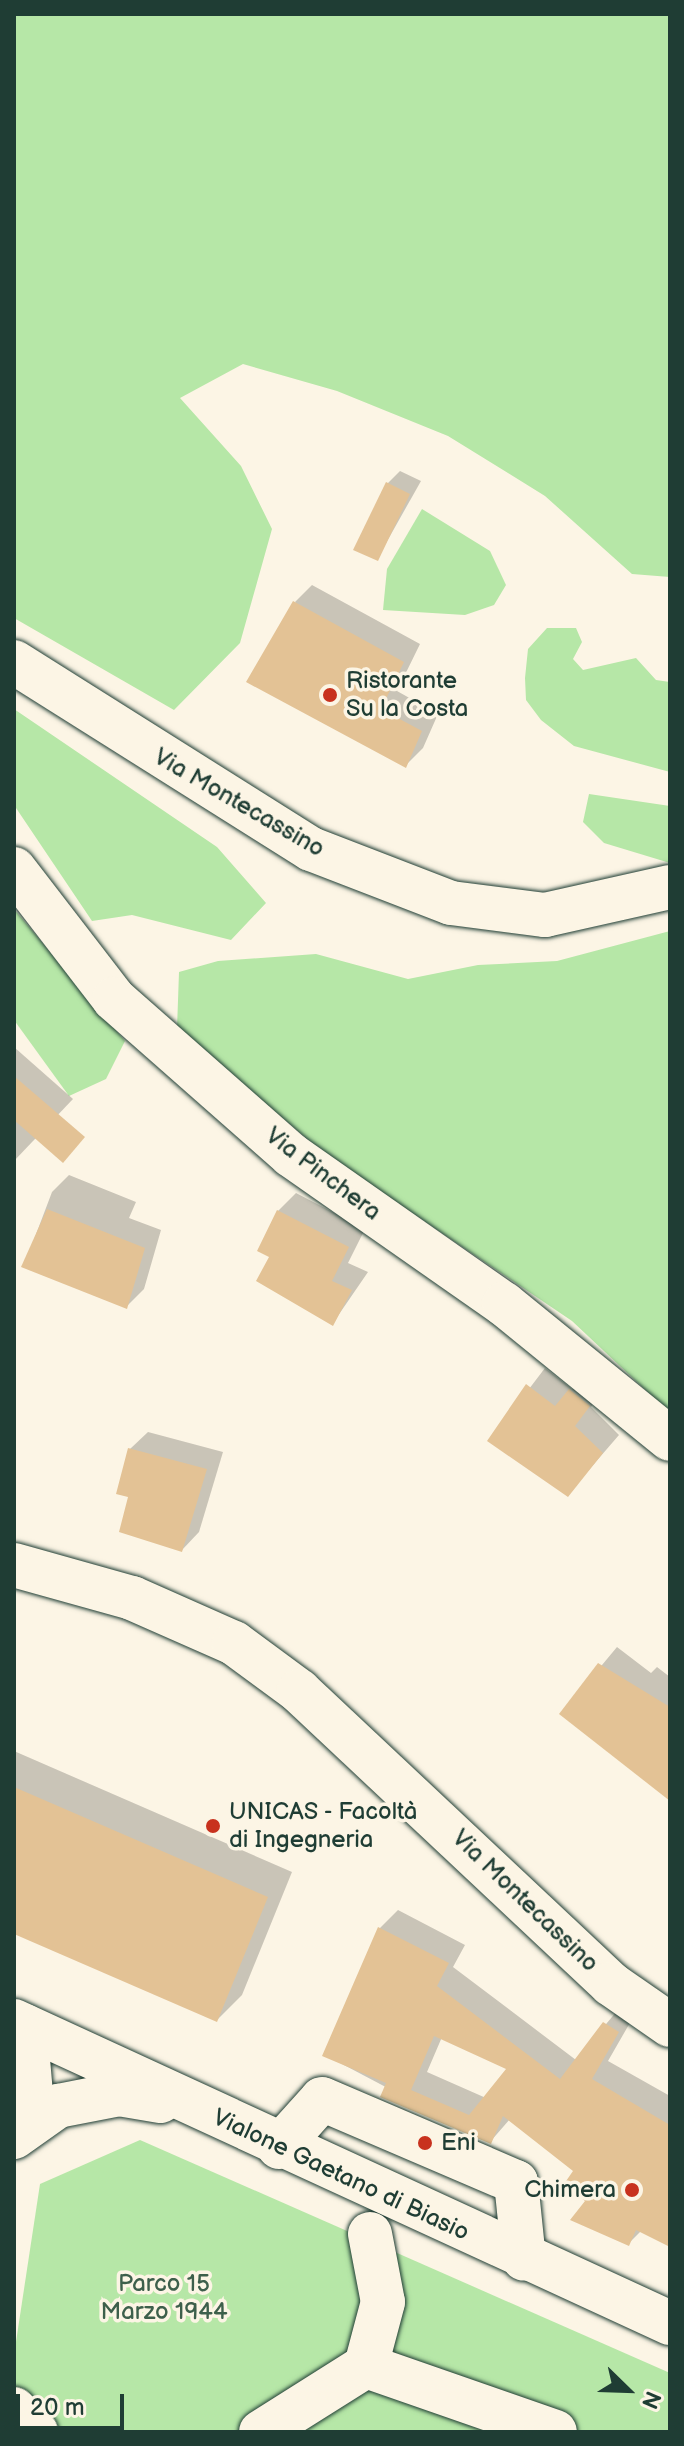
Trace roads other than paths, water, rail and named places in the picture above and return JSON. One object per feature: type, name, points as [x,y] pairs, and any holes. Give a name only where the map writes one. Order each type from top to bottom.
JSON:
[{"type":"street","name":"Via Montecassino","points":[[14,662],[311,849],[451,903],[545,915],[670,887]]},
{"type":"street","name":"Via Pinchera","points":[[14,869],[114,999],[291,1155],[504,1304],[670,1439]]},
{"type":"street","name":"Via Montecassino","points":[[14,1565],[132,1598],[234,1643],[299,1691],[611,1984],[670,2025]]},
{"type":"street","name":"Vialone Gaetano di Biasio","points":[[18,2029],[670,2323]]},
{"type":"street","points":[[14,2128],[31,2094],[18,2029]]},
{"type":"street","points":[[14,2137],[58,2106],[119,2094],[196,2108]]},
{"type":"street","points":[[279,2147],[322,2099],[516,2182],[524,2259]]},
{"type":"street","points":[[261,2432],[366,2366],[383,2302],[370,2234]]},
{"type":"street","points":[[366,2366],[555,2432]]},
{"type":"street","points":[[14,2409],[36,2432]]},
{"type":"place","name":"Ristorante Su la Costa","points":[[330,695]]},
{"type":"place","name":"UNICAS - Facoltà di Ingegneria","points":[[213,1826]]},
{"type":"place","name":"Eni","points":[[425,2143]]},
{"type":"place","name":"Chimera","points":[[632,2190]]},
{"type":"park label","name":"Parco 15 Marzo 1944","points":[[164,2298]]}]
